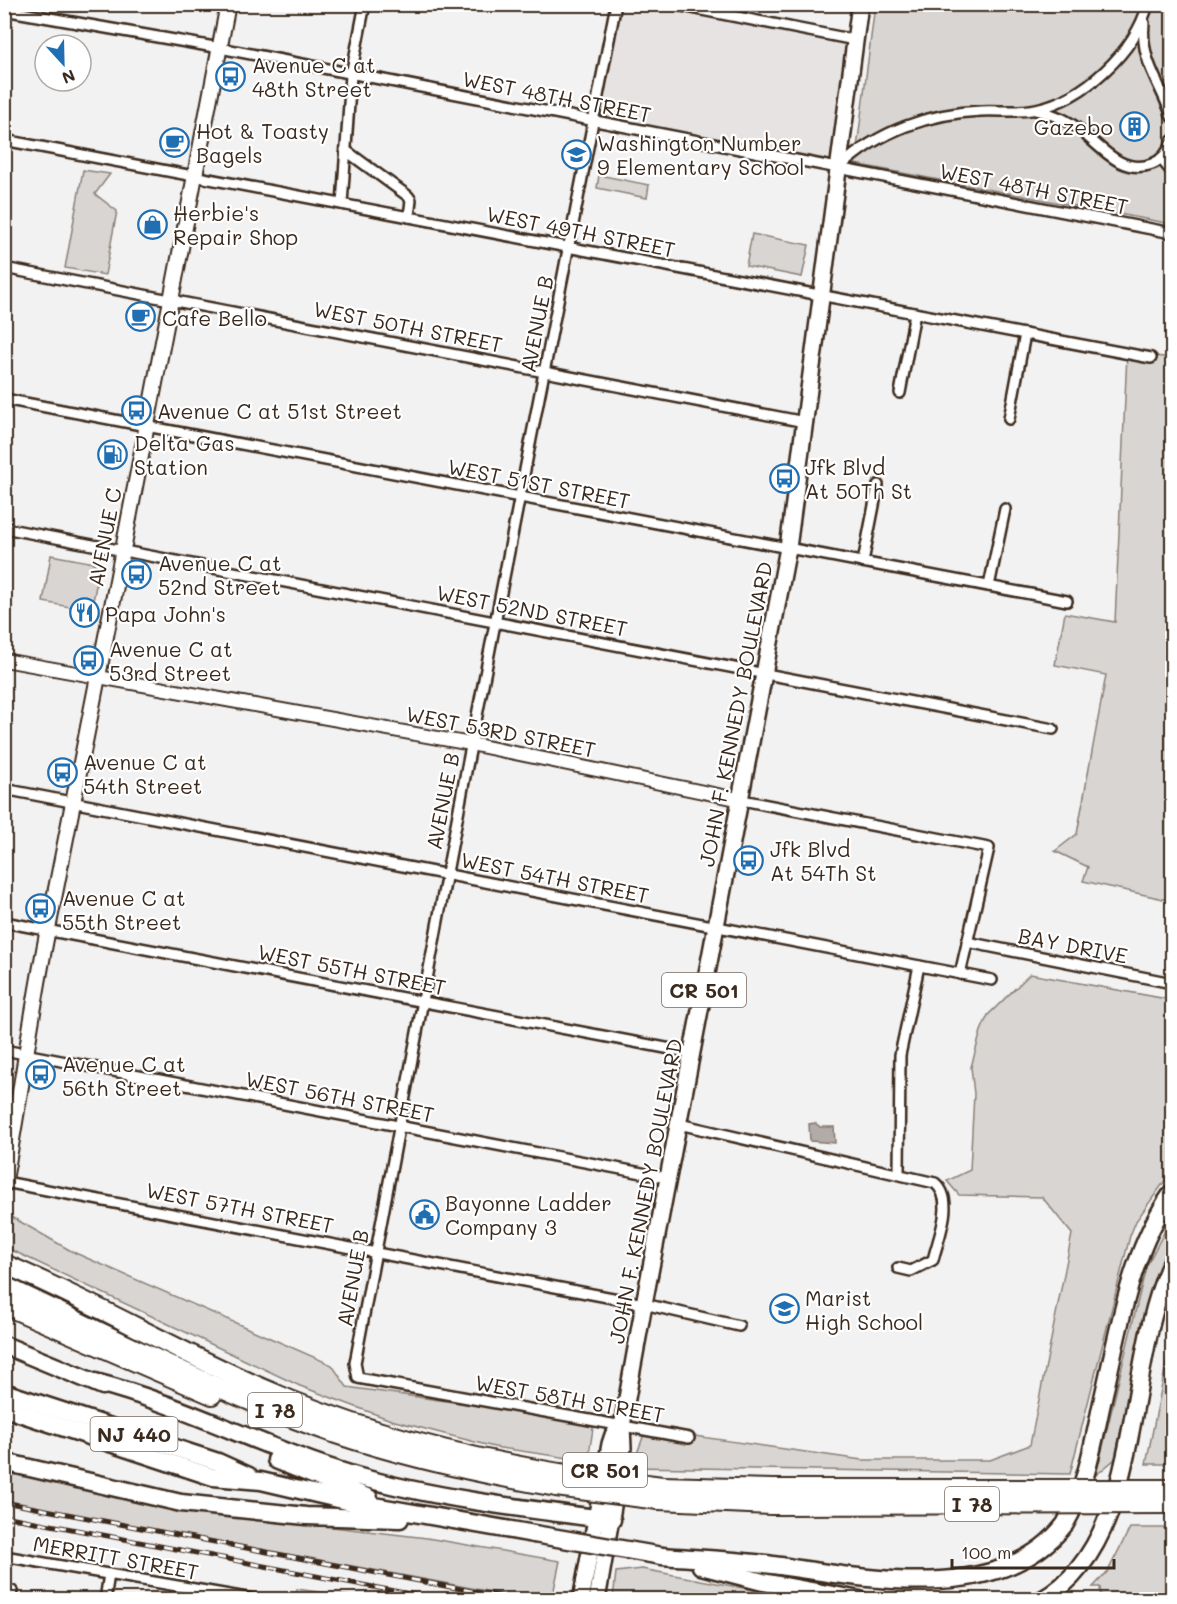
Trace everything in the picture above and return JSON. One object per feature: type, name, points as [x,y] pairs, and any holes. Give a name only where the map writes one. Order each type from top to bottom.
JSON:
[{"type":"highway","name":"NJ 440","points":[[662,1556],[767,1564],[940,1588],[987,1583],[1024,1566],[1053,1540],[1074,1507],[1084,1476],[1133,1274],[1152,1227],[1173,1193]]},
{"type":"highway","points":[[1042,1599],[1076,1574],[1093,1550],[1106,1524],[1117,1490],[1153,1311],[1173,1261]]},
{"type":"highway","name":"I 78","points":[[9,1266],[262,1388],[314,1409],[391,1435],[557,1480]]},
{"type":"highway","name":"I 78","points":[[6,1296],[235,1394],[335,1433],[464,1470],[660,1493],[1173,1504]]},
{"type":"highway","points":[[4,1345],[95,1382],[132,1401],[400,1511]]},
{"type":"highway","points":[[95,1382],[133,1391],[280,1450],[356,1476],[484,1502],[604,1519]]},
{"type":"highway","name":"NJ 440","points":[[4,1392],[218,1462],[261,1481]]},
{"type":"highway","name":"NJ 440","points":[[4,1408],[213,1477],[261,1481],[400,1511],[662,1556],[744,1578],[860,1599]]},
{"type":"highway","points":[[4,1462],[141,1495],[224,1509],[306,1516],[456,1521]]},
{"type":"highway","name":"I 78","points":[[771,1497],[1173,1489]]},
{"type":"main road","name":"AVENUE C","points":[[5,1183],[48,930],[100,678],[122,550],[228,4]]},
{"type":"main road","name":"JOHN F. KENNEDY BOULEVARD","points":[[581,1599],[623,1448],[622,1426],[644,1304],[715,927],[742,800],[788,548],[860,4]]},
{"type":"main road","name":"JOHN F. KENNEDY BOULEVARD","points":[[597,1599],[604,1519]]},
{"type":"street","points":[[342,204],[351,75],[365,4]]},
{"type":"street","name":"AVENUE B","points":[[444,1392],[358,1377],[355,1363],[471,744],[616,4]]},
{"type":"street","points":[[671,4],[855,40]]},
{"type":"street","points":[[1148,4],[1144,17],[1143,34],[1149,65],[1173,117]]},
{"type":"street","name":"WEST 48TH STREET","points":[[4,10],[220,48],[1173,233]]},
{"type":"street","points":[[1035,110],[1066,97],[1095,78],[1122,52],[1144,17]]},
{"type":"street","points":[[838,168],[864,148],[920,121],[958,112],[1035,110],[1069,122],[1122,164],[1144,166],[1161,159],[1173,141]]},
{"type":"street","name":"WEST 49TH STREET","points":[[4,140],[1151,358]]},
{"type":"street","points":[[345,150],[408,196],[411,200],[409,217]]},
{"type":"street","points":[[1161,159],[1173,172]]},
{"type":"street","name":"WEST 50TH STREET","points":[[4,268],[805,422]]},
{"type":"street","points":[[900,393],[915,313]]},
{"type":"street","points":[[1009,419],[1024,334]]},
{"type":"street","name":"WEST 51ST STREET","points":[[4,399],[1067,601]]},
{"type":"street","points":[[863,562],[878,485]]},
{"type":"street","points":[[989,586],[1005,509]]},
{"type":"street","name":"WEST 52ND STREET","points":[[4,528],[1053,729]]},
{"type":"street","name":"WEST 53RD STREET","points":[[4,660],[471,744],[989,848],[967,942]]},
{"type":"street","name":"WEST 54TH STREET","points":[[4,789],[992,980]]},
{"type":"street","name":"WEST 55TH STREET","points":[[4,922],[693,1053]]},
{"type":"street","points":[[960,974],[967,942]]},
{"type":"street","name":"BAY DRIVE","points":[[967,942],[1173,983]]},
{"type":"street","points":[[899,1174],[900,1055],[919,966]]},
{"type":"street","name":"WEST 56TH STREET","points":[[4,1050],[668,1178]]},
{"type":"street","points":[[679,1124],[935,1183],[944,1196],[945,1208],[933,1260],[911,1271],[898,1268]]},
{"type":"street","name":"WEST 57TH STREET","points":[[5,1183],[375,1251],[644,1304],[739,1326]]},
{"type":"street","name":"WEST 58TH STREET","points":[[444,1392],[689,1438]]},
{"type":"street","name":"MERRITT STREET","points":[[4,1556],[246,1599],[258,1599]]},
{"type":"street","points":[[105,1599],[108,1574]]},
{"type":"shaded area","points":[[616,5],[671,5],[855,40],[838,168],[594,121]]},
{"type":"shaded area","points":[[875,5],[1172,5],[1172,224],[855,164]]},
{"type":"shaded area","points":[[83,170],[110,174],[95,194],[117,211],[105,275],[65,268]]},
{"type":"shaded area","points":[[599,175],[649,185],[647,198],[597,188]]},
{"type":"shaded area","points":[[752,234],[809,245],[802,277],[746,266]]},
{"type":"shaded area","points":[[1127,353],[1172,358],[1172,901],[1083,881],[1088,867],[1055,851],[1077,834],[1106,675],[1055,665],[1065,613],[1115,622]]},
{"type":"shaded area","points":[[51,555],[94,563],[99,571],[91,611],[43,602]]},
{"type":"shaded area","points":[[1030,974],[1172,1000],[1172,1171],[1136,1221],[1130,1236],[1070,1474],[632,1467],[646,1429],[862,1460],[990,1460],[1030,1445],[1072,1234],[1042,1197],[959,1195],[947,1181],[970,1170],[974,1094],[971,1067],[981,1031],[988,1015]]},
{"type":"shaded area","points":[[815,1123],[820,1127],[834,1127],[835,1143],[810,1141],[809,1124]]},
{"type":"shaded area","points":[[5,1213],[73,1252],[332,1365],[347,1387],[594,1422],[588,1461],[494,1447],[391,1420],[300,1386],[5,1247]]},
{"type":"shaded area","points":[[1172,1217],[1172,1246],[1148,1299],[1115,1459],[1096,1475],[1146,1267]]},
{"type":"shaded area","points":[[1172,1335],[1172,1464],[1146,1464]]},
{"type":"shaded area","points":[[4,1469],[187,1510],[427,1538],[560,1561],[552,1599],[531,1599],[5,1502]]},
{"type":"shaded area","points":[[1130,1528],[1172,1528],[1172,1599],[1101,1599],[1100,1587],[1093,1587],[1108,1571]]},
{"type":"shaded area","points":[[642,1569],[801,1599],[613,1599],[616,1572]]},
{"type":"shaded area","points":[[297,1589],[366,1599],[295,1599]]},
{"type":"railway","points":[[4,1502],[519,1600]]},
{"type":"railway","points":[[4,1516],[441,1600]]},
{"type":"place","name":"Avenue C at 48th Street","points":[[231,76]]},
{"type":"place","name":"Gazebo","points":[[1134,126]]},
{"type":"place","name":"Hot & Toasty Bagels","points":[[175,142]]},
{"type":"place","name":"Washington Number 9 Elementary School","points":[[576,154]]},
{"type":"place","name":"Herbie's Repair Shop","points":[[152,224]]},
{"type":"place","name":"Cafe Bello","points":[[141,317]]},
{"type":"place","name":"Avenue C at 51st Street","points":[[136,410]]},
{"type":"place","name":"Delta Gas Station","points":[[113,454]]},
{"type":"place","name":"Jfk Blvd At 50Th St","points":[[784,478]]},
{"type":"place","name":"Avenue C at 52nd Street","points":[[137,574]]},
{"type":"place","name":"Papa John's","points":[[84,613]]},
{"type":"place","name":"Avenue C at 53rd Street","points":[[88,660]]},
{"type":"place","name":"Avenue C at 54th Street","points":[[62,773]]},
{"type":"place","name":"Jfk Blvd At 54Th St","points":[[749,860]]},
{"type":"place","name":"Avenue C at 55th Street","points":[[41,909]]},
{"type":"place","name":"Avenue C at 56th Street","points":[[41,1075]]},
{"type":"place","name":"Bayonne Ladder Company 3","points":[[424,1214]]},
{"type":"place","name":"Marist High School","points":[[784,1309]]}]
